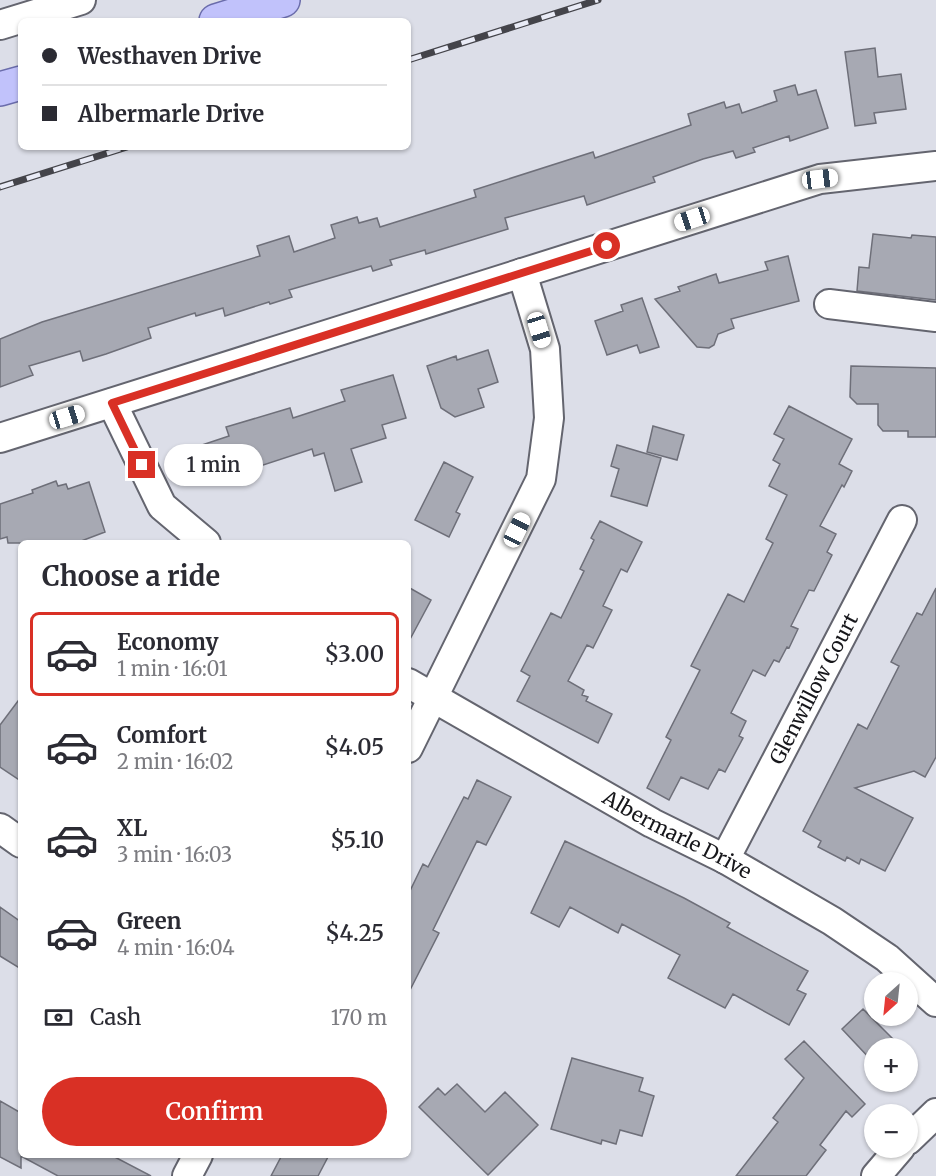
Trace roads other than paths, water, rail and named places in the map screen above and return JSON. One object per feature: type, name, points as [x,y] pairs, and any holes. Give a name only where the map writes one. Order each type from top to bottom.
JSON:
[{"type":"main road","points":[[226,18],[283,0]]},
{"type":"main road","points":[[0,89],[18,84]]},
{"type":"street","points":[[23,18],[81,0]]},
{"type":"street","points":[[0,25],[18,19]]},
{"type":"street","points":[[0,438],[820,179],[936,166]]},
{"type":"street","points":[[411,742],[541,479],[549,418],[545,349],[522,273]]},
{"type":"street","points":[[830,304],[936,317]]},
{"type":"street","points":[[112,403],[162,506],[202,540]]},
{"type":"street","name":"Glenwillow Court","points":[[725,859],[902,520]]},
{"type":"street","name":"Albermarle Drive","points":[[411,685],[652,823],[725,859],[832,921],[887,958],[936,1002]]},
{"type":"street","points":[[0,828],[18,841]]},
{"type":"street","points":[[918,1130],[936,1113]]},
{"type":"street","points":[[187,1176],[196,1158]]},
{"type":"street","points":[[876,1176],[891,1158]]},
{"type":"railway","points":[[411,59],[598,0]]},
{"type":"railway","points":[[0,187],[117,150]]}]
